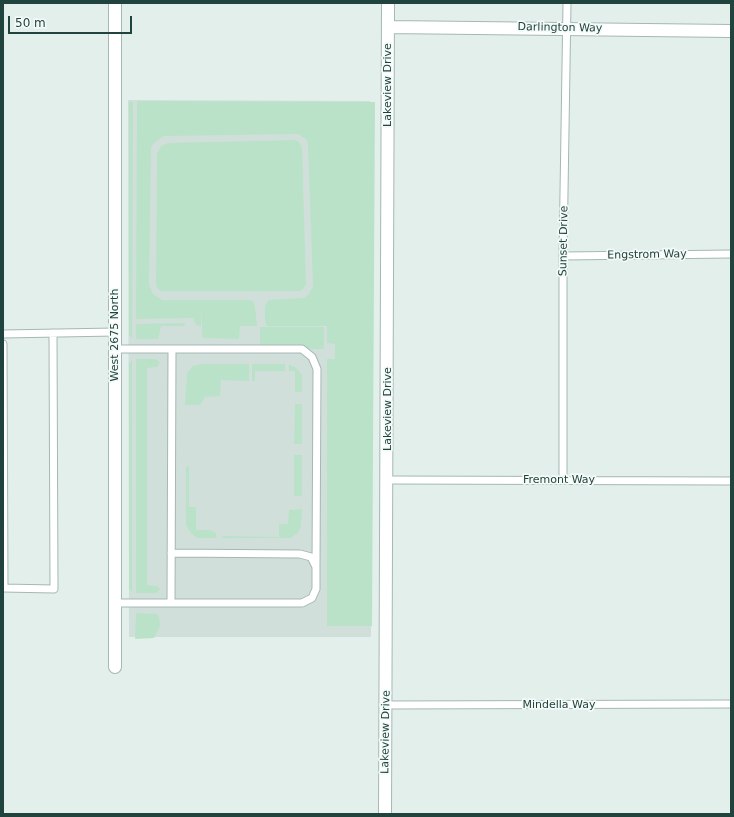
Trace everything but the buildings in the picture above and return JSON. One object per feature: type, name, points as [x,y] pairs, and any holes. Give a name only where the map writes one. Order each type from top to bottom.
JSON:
[{"type":"street","name":"West 2675 North","points":[[115,3],[115,668]]},
{"type":"street","name":"Lakeview Drive","points":[[385,814],[388,480],[388,3]]},
{"type":"street","name":"Darlington Way","points":[[389,27],[731,31]]},
{"type":"lane","name":"Sunset Drive","points":[[563,480],[563,256],[567,3]]},
{"type":"lane","name":"Engstrom Way","points":[[563,256],[731,254]]},
{"type":"lane","points":[[3,334],[115,332]]},
{"type":"lane","points":[[3,344],[4,588],[54,589],[53,333]]},
{"type":"lane","points":[[115,349],[302,349],[312,357],[317,369],[316,589],[312,598],[302,603],[115,603]]},
{"type":"lane","points":[[172,350],[172,602]]},
{"type":"lane","name":"Fremont Way","points":[[388,480],[731,481]]},
{"type":"lane","points":[[171,553],[300,554],[312,557],[316,567]]},
{"type":"lane","name":"Mindella Way","points":[[386,706],[731,704]]},
{"type":"shaded area","points":[[128,100],[370,101],[371,637],[129,637]]},
{"type":"green space","points":[[137,101],[375,102],[372,626],[327,626],[327,359],[335,359],[335,344],[327,343],[327,326],[266,326],[265,306],[269,300],[304,298],[309,294],[313,286],[307,140],[298,134],[164,136],[151,147],[149,284],[153,294],[162,300],[249,300],[254,302],[257,326],[240,326],[239,339],[205,338],[202,337],[202,309],[201,326],[196,325],[193,318],[136,319]]},
{"type":"green space","points":[[129,102],[133,102],[132,338],[129,335]]},
{"type":"green space","points":[[295,140],[299,142],[302,148],[306,285],[301,291],[160,291],[156,286],[157,154],[161,146],[168,143]]},
{"type":"green space","points":[[185,323],[184,326],[161,326],[158,339],[136,339],[136,324]]},
{"type":"green space","points":[[260,327],[324,327],[324,349],[260,350]]},
{"type":"green space","points":[[136,359],[156,359],[160,363],[157,367],[147,368],[147,585],[157,586],[160,589],[157,593],[136,593]]},
{"type":"green space","points":[[132,360],[132,592],[129,589],[129,363]]},
{"type":"green space","points":[[202,364],[249,364],[249,381],[221,380],[220,396],[205,397],[200,405],[185,405],[187,373],[193,366]]},
{"type":"green space","points":[[252,364],[285,364],[285,371],[255,371],[255,381],[252,381]]},
{"type":"green space","points":[[289,365],[295,367],[302,375],[302,392],[295,392],[295,371],[289,371]]},
{"type":"green space","points":[[295,404],[302,404],[302,444],[294,444]]},
{"type":"green space","points":[[294,455],[302,455],[302,496],[294,496]]},
{"type":"green space","points":[[186,466],[189,467],[189,507],[196,507],[196,530],[210,530],[216,533],[216,538],[197,538],[191,533],[186,525]]},
{"type":"green space","points":[[302,509],[301,527],[298,533],[290,538],[222,538],[223,536],[279,537],[279,524],[288,524],[289,510]]},
{"type":"green space","points":[[136,613],[157,614],[159,616],[160,626],[154,638],[135,639]]}]
